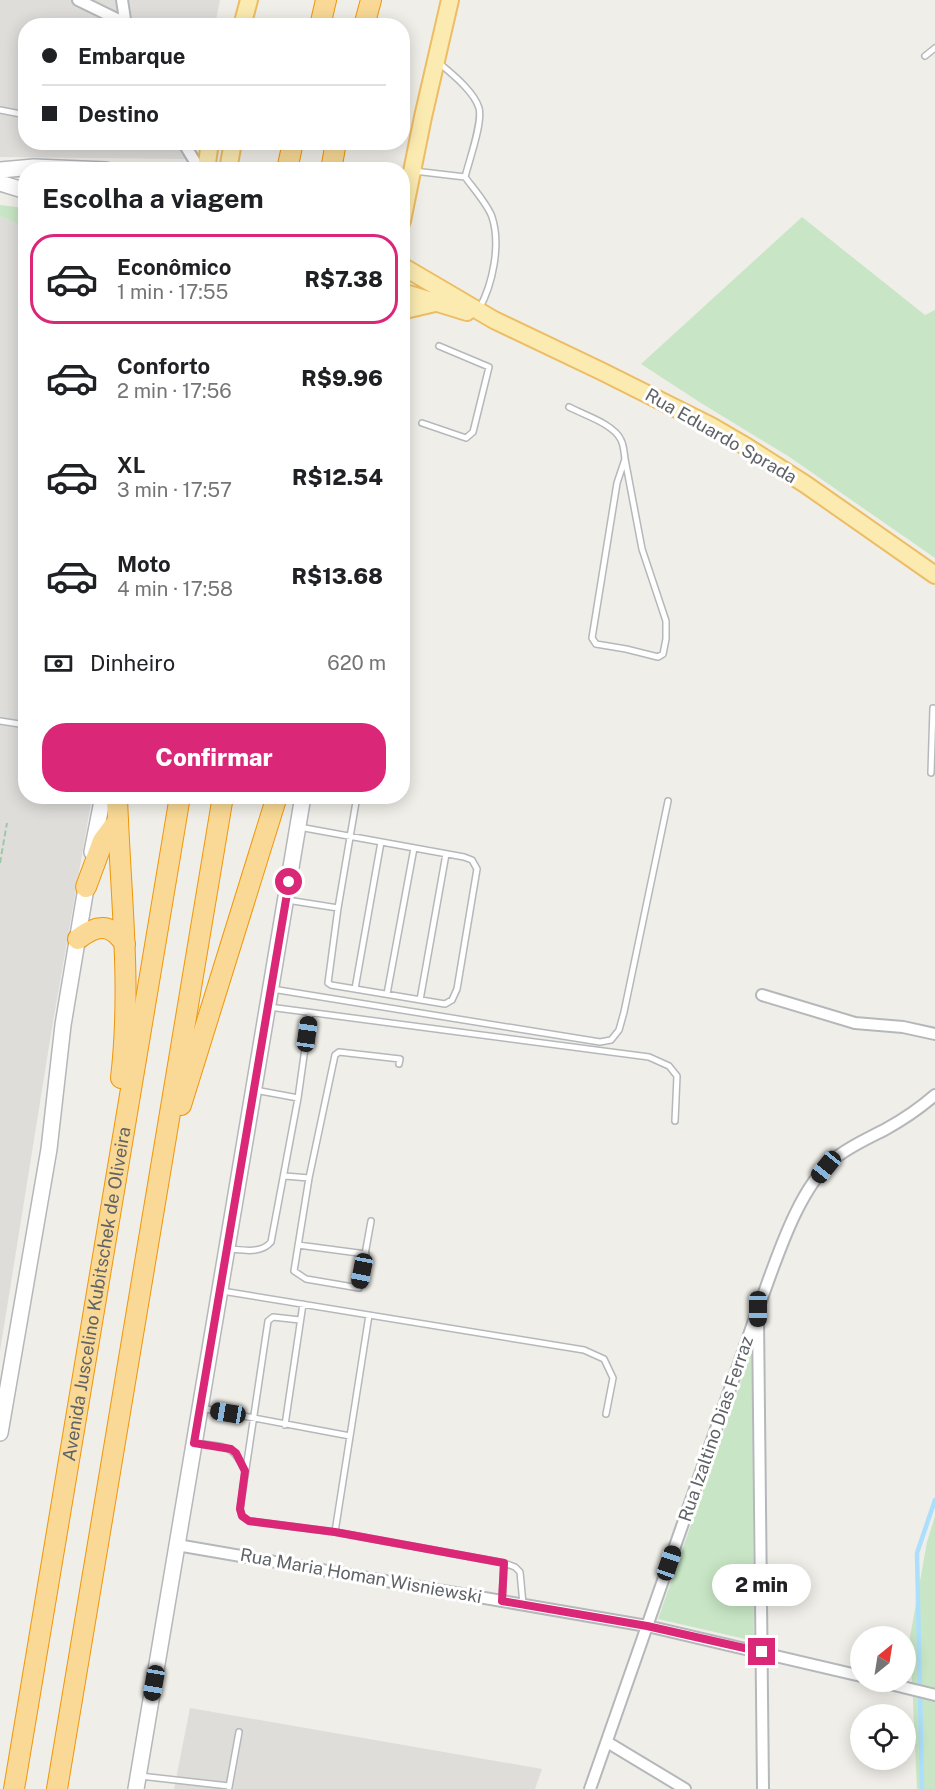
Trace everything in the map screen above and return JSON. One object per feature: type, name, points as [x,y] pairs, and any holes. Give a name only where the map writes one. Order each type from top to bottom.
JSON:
[{"type":"highway","points":[[322,18],[326,0]]},
{"type":"highway","points":[[366,18],[370,0]]},
{"type":"highway","points":[[68,1466],[122,1067],[126,1002],[125,944],[117,804]]},
{"type":"highway","name":"Avenida Juscelino Kubitschek de Oliveira","points":[[14,1789],[179,804]]},
{"type":"highway","points":[[57,1789],[222,804]]},
{"type":"highway","points":[[159,1176],[275,804]]},
{"type":"highway","points":[[86,887],[103,841],[118,821]]},
{"type":"highway","points":[[78,939],[98,928],[109,928],[118,933],[125,944]]},
{"type":"main road","points":[[410,181],[450,0]]},
{"type":"main road","points":[[0,170],[18,168]]},
{"type":"main road","points":[[0,183],[18,189]]},
{"type":"main road","name":"Rua Eduardo Sprada","points":[[410,272],[494,320],[611,376],[747,447],[806,484],[935,575]]},
{"type":"main road","name":"Rua Eduardo Sprada","points":[[410,294],[494,320]]},
{"type":"main road","points":[[410,309],[436,302]]},
{"type":"main road","points":[[0,1433],[49,1149],[63,1025],[102,804]]},
{"type":"main road","points":[[137,1783],[302,804]]},
{"type":"street","points":[[78,0],[114,18]]},
{"type":"street","points":[[122,0],[125,18]]},
{"type":"street","points":[[762,995],[849,1022],[909,1028],[935,1034]]},
{"type":"street","name":"Rua Izaltino Dias Ferraz","points":[[590,1789],[758,1309],[800,1206],[826,1167],[846,1151],[904,1119],[935,1095]]},
{"type":"street","points":[[758,1309],[763,1789]]},
{"type":"street","name":"Rua Maria Homan Wisniewski","points":[[177,1545],[647,1626],[850,1674]]},
{"type":"street","points":[[916,1690],[932,1694]]},
{"type":"street","points":[[606,1742],[684,1789]]},
{"type":"lane","points":[[925,56],[935,48]]},
{"type":"lane","points":[[436,59],[475,99],[479,109],[479,121],[465,177]]},
{"type":"lane","points":[[0,110],[18,113]]},
{"type":"lane","points":[[412,171],[465,177],[492,215],[497,246],[487,295],[478,310]]},
{"type":"lane","points":[[422,423],[466,438],[473,432],[489,367],[439,346]]},
{"type":"lane","points":[[569,407],[609,426],[623,442],[642,549],[666,621],[663,654],[658,657],[596,644],[592,638],[617,483],[626,459]]},
{"type":"lane","points":[[931,773],[933,708]]},
{"type":"lane","points":[[0,721],[18,724]]},
{"type":"lane","points":[[271,989],[600,1042],[611,1040],[619,1030],[668,801]]},
{"type":"lane","points":[[298,827],[350,837],[464,857],[472,860],[477,868],[457,989],[452,1000],[445,1004],[328,983],[327,979],[338,908],[350,837],[356,804]]},
{"type":"lane","points":[[355,989],[381,842]]},
{"type":"lane","points":[[387,994],[414,848]]},
{"type":"lane","points":[[420,1000],[446,854]]},
{"type":"lane","points":[[286,900],[338,908]]},
{"type":"lane","points":[[268,1006],[649,1057],[669,1065],[677,1076],[675,1121]]},
{"type":"lane","points":[[227,1249],[254,1251],[266,1248],[271,1242],[285,1176],[310,1013]]},
{"type":"lane","points":[[371,1221],[359,1288],[301,1276],[294,1271],[309,1178],[335,1055],[339,1052],[399,1061]]},
{"type":"lane","points":[[254,1090],[298,1098]]},
{"type":"lane","points":[[285,1176],[309,1178]]},
{"type":"lane","points":[[298,1245],[366,1254]]},
{"type":"lane","points":[[220,1291],[584,1350],[604,1359],[612,1378],[606,1414]]},
{"type":"lane","points":[[285,1425],[303,1304]]},
{"type":"lane","points":[[335,1532],[369,1315]]},
{"type":"lane","points":[[300,1320],[273,1317],[268,1321],[245,1471],[240,1509],[242,1516],[249,1521],[335,1532],[504,1563],[520,1572],[523,1605]]},
{"type":"lane","points":[[200,1408],[350,1436]]},
{"type":"lane","points":[[194,1443],[231,1449],[240,1459],[245,1471]]},
{"type":"lane","points":[[502,1601],[504,1563]]},
{"type":"lane","points":[[137,1783],[229,1787],[239,1732]]},
{"type":"path","points":[[0,863],[7,823]]},
{"type":"shaded area","points":[[0,0],[220,0],[216,18],[18,18],[18,150],[189,150],[187,159],[0,157]]},
{"type":"shaded area","points":[[0,216],[18,224],[18,804],[91,804],[0,1351]]},
{"type":"shaded area","points":[[190,1708],[542,1769],[535,1789],[174,1789]]},
{"type":"green space","points":[[0,205],[18,207],[18,224],[0,216]]},
{"type":"green space","points":[[802,217],[925,315],[935,310],[935,558],[788,456],[641,364]]},
{"type":"green space","points":[[752,1350],[754,1641],[658,1619]]},
{"type":"green space","points":[[935,1516],[935,1789],[917,1789],[916,1704],[913,1704],[913,1692],[916,1692],[916,1626],[912,1626],[927,1542]]},
{"type":"waterway","points":[[922,1789],[917,1553],[935,1500]]},
{"type":"route","points":[[289,882],[194,1443],[231,1449],[236,1453],[245,1471],[240,1509],[242,1516],[249,1521],[335,1532],[504,1563],[502,1601],[647,1626],[762,1652]]}]
